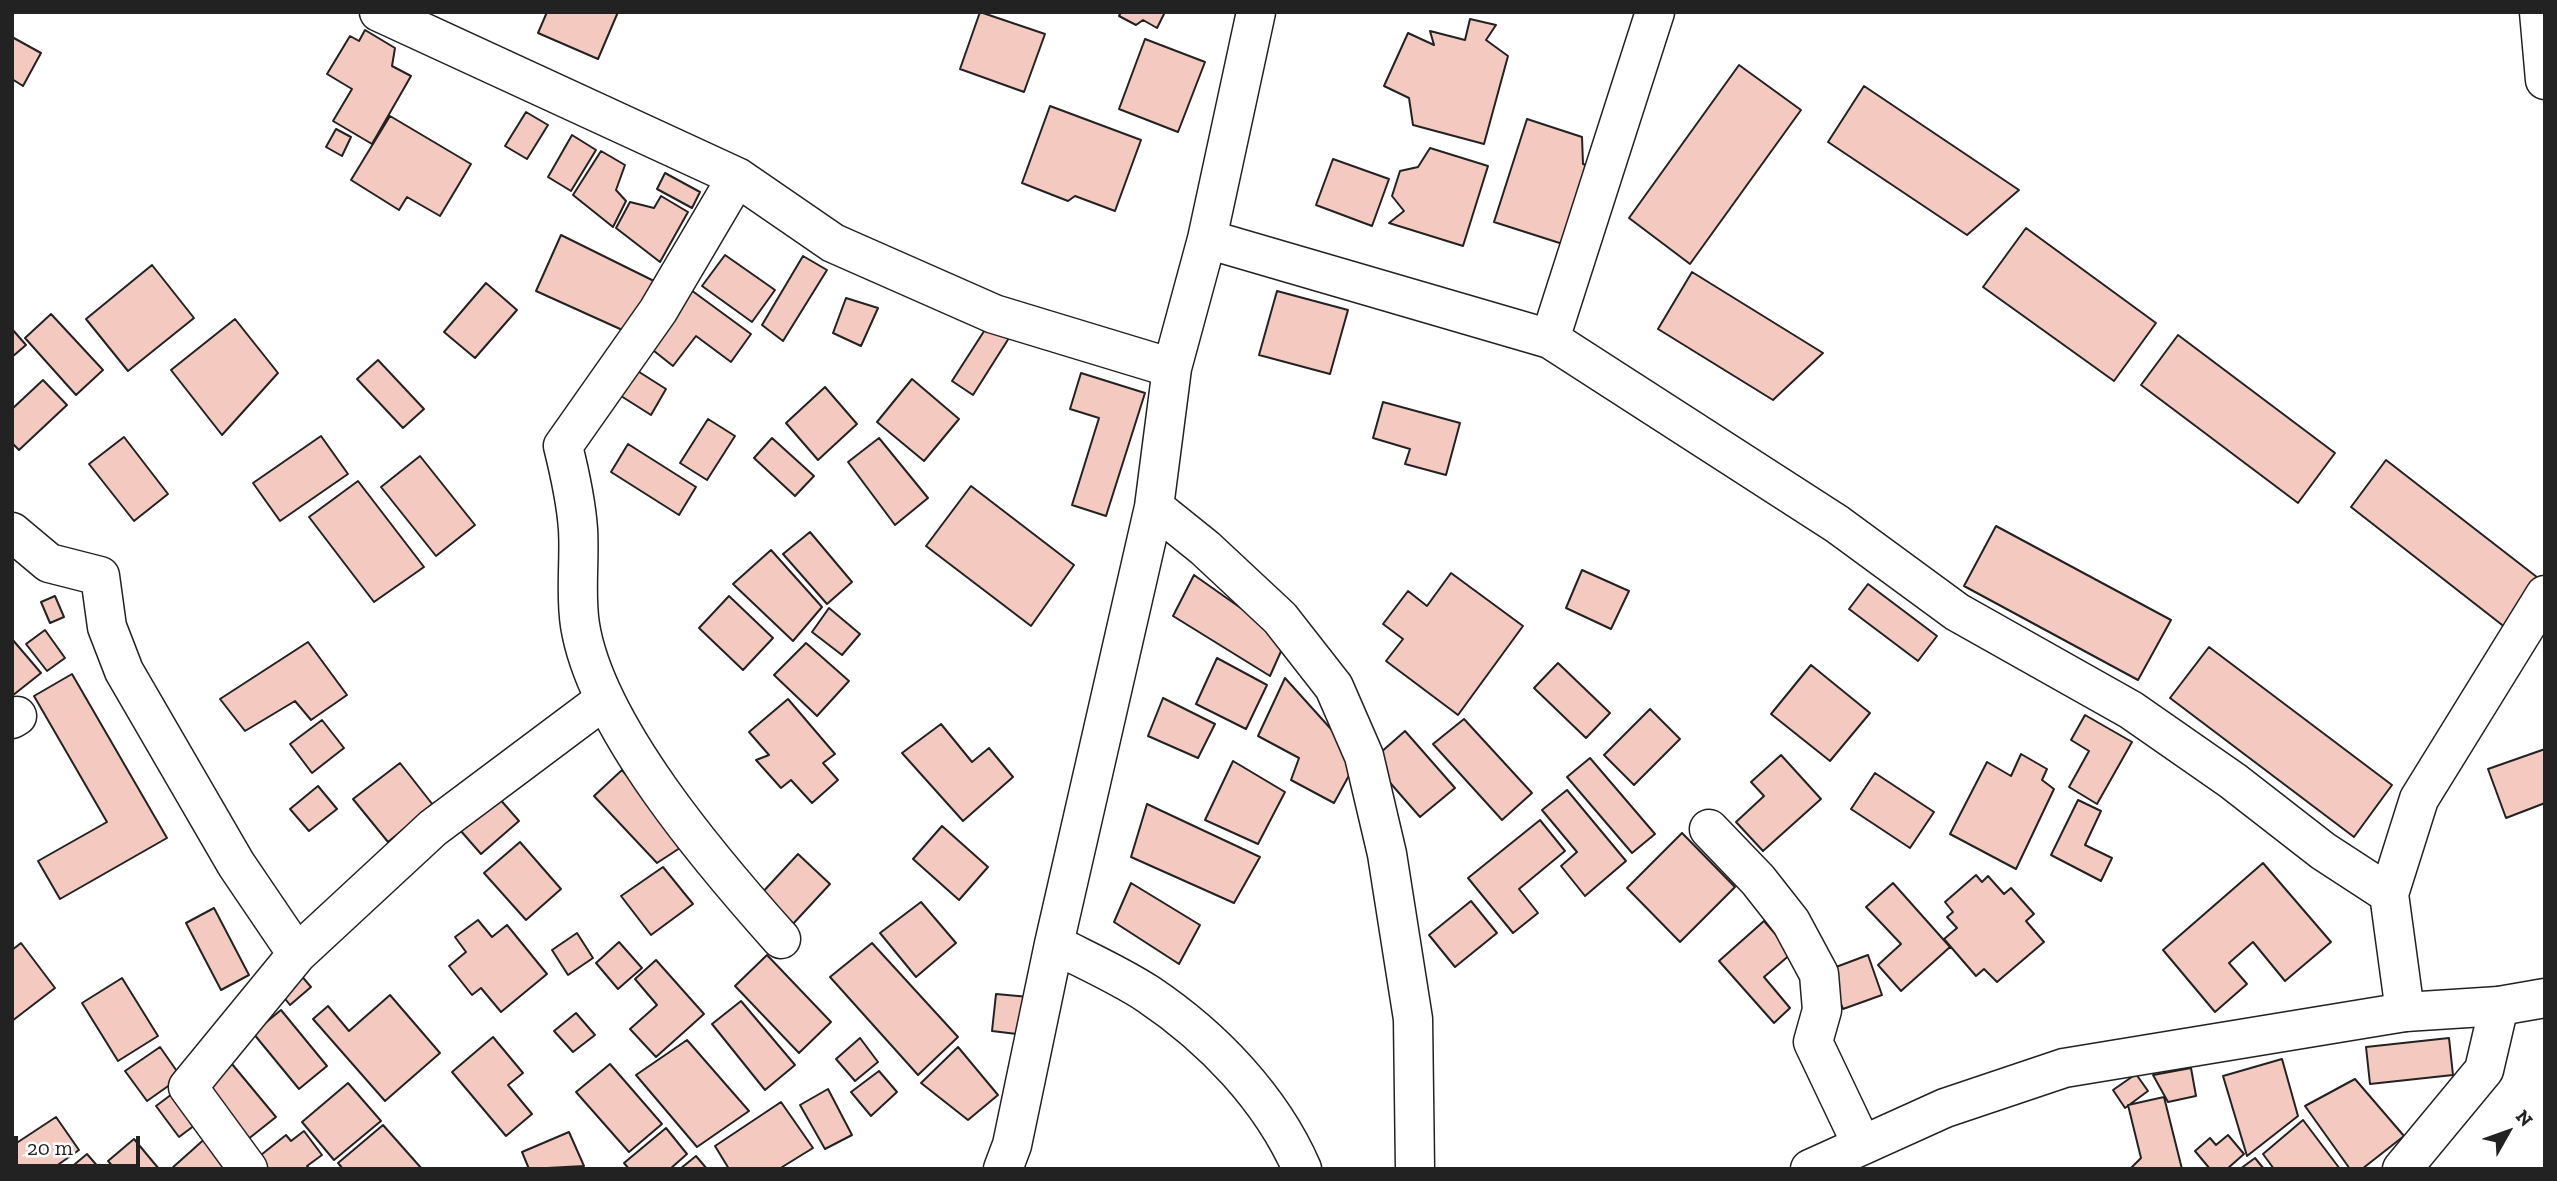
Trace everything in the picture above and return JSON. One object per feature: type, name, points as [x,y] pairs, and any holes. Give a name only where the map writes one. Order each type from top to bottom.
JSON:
[{"type":"street","points":[[379,12],[737,177],[833,243],[993,314],[1172,368]]},
{"type":"street","points":[[1003,1169],[1012,1144],[1054,944],[1154,507],[1172,368],[1207,239],[1256,12]]},
{"type":"street","points":[[1550,339],[1655,12]]},
{"type":"street","points":[[2539,12],[2545,80]]},
{"type":"street","points":[[737,177],[658,312],[564,446],[573,486],[578,530],[580,625],[604,700],[659,788],[735,887],[781,939]]},
{"type":"street","points":[[1207,239],[1550,339],[1837,524],[1957,612],[2131,710],[2233,781],[2323,851],[2389,894]]},
{"type":"street","points":[[1154,507],[1205,548],[1280,618],[1334,687],[1364,756],[1387,854],[1413,1019],[1415,1169]]},
{"type":"street","points":[[12,533],[49,563],[100,576],[107,627],[124,671],[236,864],[297,954]]},
{"type":"street","points":[[2405,1012],[2389,894],[2419,799],[2545,595]]},
{"type":"street","points":[[248,1169],[188,1087],[297,954],[433,828],[604,700]]},
{"type":"street","points":[[1709,829],[1758,880],[1791,922],[1819,974],[1822,1010],[1813,1042],[1862,1145]]},
{"type":"street","points":[[1054,944],[1147,994],[1194,1030],[1240,1073],[1287,1134],[1302,1169]]},
{"type":"street","points":[[1810,1169],[1945,1108],[2064,1068],[2405,1012],[2499,1006],[2545,998]]},
{"type":"street","points":[[2402,1169],[2484,1070],[2499,1006]]},
{"type":"building","points":[[547,12],[618,12],[598,59],[538,33]]},
{"type":"building","points":[[980,12],[1045,34],[1024,92],[960,69]]},
{"type":"building","points":[[1121,12],[1165,12],[1157,28],[1143,20],[1136,25],[1119,16]]},
{"type":"building","points":[[1470,19],[1496,25],[1486,40],[1508,56],[1484,144],[1413,125],[1409,98],[1384,86],[1408,33],[1434,45],[1430,31],[1465,40]]},
{"type":"building","points":[[365,30],[395,48],[392,66],[411,76],[372,144],[333,121],[352,89],[327,74],[350,36],[359,41]]},
{"type":"building","points":[[12,37],[41,53],[23,86],[12,79]]},
{"type":"building","points":[[1145,39],[1205,62],[1178,132],[1119,109]]},
{"type":"building","points":[[1739,65],[1801,110],[1690,264],[1629,218]]},
{"type":"building","points":[[1864,86],[2019,190],[1967,235],[1828,142]]},
{"type":"building","points":[[1050,106],[1141,140],[1115,211],[1075,196],[1068,201],[1022,183]]},
{"type":"building","points":[[526,112],[548,125],[527,159],[505,146]]},
{"type":"building","points":[[390,116],[471,164],[440,216],[407,197],[399,210],[351,180]]},
{"type":"building","points":[[1527,119],[1582,137],[1583,164],[1594,168],[1569,246],[1494,222]]},
{"type":"building","points":[[336,129],[351,137],[342,156],[326,147]]},
{"type":"building","points":[[572,135],[596,150],[571,191],[548,177]]},
{"type":"building","points":[[1430,148],[1488,166],[1463,246],[1389,223],[1404,211],[1392,196],[1400,171],[1418,167]]},
{"type":"building","points":[[601,151],[625,165],[616,190],[626,201],[613,227],[573,195]]},
{"type":"building","points":[[1333,159],[1389,179],[1372,226],[1316,205]]},
{"type":"building","points":[[665,173],[700,192],[692,208],[657,189]]},
{"type":"building","points":[[661,196],[688,212],[660,262],[616,228],[630,202],[654,208]]},
{"type":"building","points":[[2026,228],[2156,323],[2114,381],[1983,287]]},
{"type":"building","points":[[561,235],[656,282],[629,333],[536,291]]},
{"type":"building","points":[[725,255],[775,290],[752,322],[702,286]]},
{"type":"building","points":[[803,256],[827,270],[783,341],[762,325]]},
{"type":"building","points":[[152,265],[194,318],[128,371],[86,319]]},
{"type":"building","points":[[1692,272],[1823,353],[1773,400],[1658,329]]},
{"type":"building","points":[[486,283],[517,310],[475,358],[444,332]]},
{"type":"building","points":[[691,290],[751,334],[731,362],[696,336],[673,366],[649,347]]},
{"type":"building","points":[[1277,291],[1348,310],[1330,374],[1259,355]]},
{"type":"building","points":[[846,298],[878,308],[861,346],[833,333]]},
{"type":"building","points":[[51,314],[103,370],[76,395],[25,338]]},
{"type":"building","points":[[235,319],[278,373],[222,435],[171,370]]},
{"type":"building","points":[[988,325],[1009,338],[973,395],[952,381]]},
{"type":"building","points":[[12,329],[26,345],[12,357]]},
{"type":"building","points":[[2178,335],[2335,453],[2298,503],[2141,385]]},
{"type":"building","points":[[378,360],[424,409],[403,428],[357,379]]},
{"type":"building","points":[[636,370],[666,389],[651,415],[621,396]]},
{"type":"building","points":[[1081,373],[1145,393],[1106,516],[1072,505],[1099,418],[1070,409]]},
{"type":"building","points":[[912,379],[959,419],[924,461],[877,422]]},
{"type":"building","points":[[43,380],[67,405],[19,450],[12,443],[12,409]]},
{"type":"building","points":[[825,387],[857,424],[818,460],[786,423]]},
{"type":"building","points":[[1383,402],[1460,423],[1446,475],[1405,464],[1410,449],[1373,438]]},
{"type":"building","points":[[708,419],[735,436],[707,480],[680,463]]},
{"type":"building","points":[[321,436],[348,474],[280,521],[253,483]]},
{"type":"building","points":[[124,437],[168,494],[134,521],[89,464]]},
{"type":"building","points":[[772,438],[814,476],[795,496],[754,458]]},
{"type":"building","points":[[879,438],[928,498],[895,525],[848,462]]},
{"type":"building","points":[[628,444],[696,487],[679,515],[611,472]]},
{"type":"building","points":[[420,456],[475,525],[436,556],[381,487]]},
{"type":"building","points":[[2386,460],[2542,581],[2506,628],[2351,507]]},
{"type":"building","points":[[358,481],[424,567],[374,602],[309,517]]},
{"type":"building","points":[[971,486],[1074,565],[1031,626],[926,546]]},
{"type":"building","points":[[1996,526],[2171,620],[2138,680],[1964,586]]},
{"type":"building","points":[[810,532],[852,582],[827,604],[783,554]]},
{"type":"building","points":[[771,550],[822,607],[793,641],[733,584]]},
{"type":"building","points":[[1582,570],[1629,591],[1611,629],[1566,608]]},
{"type":"building","points":[[1451,573],[1523,626],[1458,715],[1386,661],[1403,639],[1383,624],[1408,591],[1427,606]]},
{"type":"building","points":[[1194,575],[1286,640],[1270,676],[1173,616]]},
{"type":"building","points":[[1868,584],[1937,636],[1918,661],[1849,609]]},
{"type":"building","points":[[55,596],[64,617],[50,623],[41,602]]},
{"type":"building","points":[[729,596],[773,638],[743,670],[699,628]]},
{"type":"building","points":[[829,608],[860,634],[842,655],[812,632]]},
{"type":"building","points":[[45,630],[65,658],[47,671],[26,644]]},
{"type":"building","points":[[12,639],[41,673],[12,696]]},
{"type":"building","points":[[308,642],[347,695],[311,720],[295,701],[245,731],[220,699]]},
{"type":"building","points":[[806,643],[849,681],[817,716],[774,675]]},
{"type":"building","points":[[2209,647],[2392,785],[2354,837],[2170,698]]},
{"type":"building","points":[[1217,658],[1267,685],[1246,729],[1196,704]]},
{"type":"building","points":[[1558,663],[1610,713],[1586,738],[1534,688]]},
{"type":"building","points":[[1811,665],[1870,713],[1830,761],[1771,714]]},
{"type":"building","points":[[72,674],[167,838],[60,899],[38,861],[107,822],[34,696]]},
{"type":"building","points":[[1285,678],[1358,759],[1334,803],[1291,780],[1299,758],[1258,736]]},
{"type":"building","points":[[1163,698],[1215,724],[1198,758],[1148,736]]},
{"type":"building","points":[[788,699],[835,754],[823,763],[838,780],[812,803],[791,780],[781,788],[756,760],[769,755],[749,732]]},
{"type":"building","points":[[1650,709],[1680,739],[1634,785],[1604,755]]},
{"type":"building","points":[[2085,715],[2132,742],[2097,804],[2069,787],[2089,751],[2071,740]]},
{"type":"building","points":[[1464,719],[1532,793],[1502,820],[1433,744]]},
{"type":"building","points":[[322,720],[344,748],[312,773],[290,744]]},
{"type":"building","points":[[941,724],[972,762],[989,748],[1013,777],[963,821],[902,753]]},
{"type":"building","points":[[1405,731],[1455,788],[1420,817],[1371,761]]},
{"type":"building","points":[[2545,749],[2545,803],[2506,818],[2488,769]]},
{"type":"building","points":[[2021,754],[2047,769],[2042,780],[2054,789],[2016,869],[1950,834],[1987,762],[2011,776]]},
{"type":"building","points":[[1781,755],[1821,799],[1763,851],[1736,822],[1764,796],[1751,782]]},
{"type":"building","points":[[1590,758],[1655,834],[1632,853],[1567,777]]},
{"type":"building","points":[[1233,761],[1285,792],[1258,844],[1205,820]]},
{"type":"building","points":[[400,763],[433,805],[388,842],[353,799]]},
{"type":"building","points":[[622,770],[686,844],[657,863],[594,796]]},
{"type":"building","points":[[1875,773],[1934,812],[1910,848],[1851,809]]},
{"type":"building","points":[[318,786],[337,809],[309,831],[290,809]]},
{"type":"building","points":[[491,789],[519,821],[481,854],[453,822]]},
{"type":"building","points":[[1567,790],[1626,861],[1585,896],[1561,866],[1577,852],[1542,810]]},
{"type":"building","points":[[2078,800],[2101,811],[2085,845],[2112,858],[2101,881],[2051,855]]},
{"type":"building","points":[[1147,804],[1260,857],[1234,903],[1131,857]]},
{"type":"building","points":[[1540,820],[1565,851],[1519,889],[1538,913],[1513,933],[1468,878]]},
{"type":"building","points":[[942,826],[988,867],[959,900],[913,859]]},
{"type":"building","points":[[1682,833],[1735,887],[1680,942],[1627,888]]},
{"type":"building","points":[[520,842],[561,889],[526,920],[484,873]]},
{"type":"building","points":[[798,854],[830,884],[792,925],[760,895]]},
{"type":"building","points":[[2263,863],[2331,942],[2285,981],[2253,942],[2229,963],[2247,984],[2215,1012],[2163,950]]},
{"type":"building","points":[[663,867],[693,904],[651,935],[621,896]]},
{"type":"building","points":[[1976,875],[1982,882],[1988,876],[2004,894],[2011,888],[2034,914],[2026,921],[2044,942],[1997,982],[1984,969],[1976,976],[1944,939],[1957,928],[1947,917],[1953,912],[1945,902]]},
{"type":"building","points":[[1131,883],[1200,925],[1179,964],[1114,922]]},
{"type":"building","points":[[1893,883],[1950,947],[1901,991],[1878,965],[1901,944],[1866,907]]},
{"type":"building","points":[[1471,901],[1497,933],[1455,967],[1429,935]]},
{"type":"building","points":[[921,902],[956,943],[916,977],[880,933]]},
{"type":"building","points":[[214,908],[249,975],[221,990],[186,923]]},
{"type":"building","points":[[478,920],[492,937],[507,925],[547,974],[501,1012],[481,988],[472,995],[449,966],[466,952],[455,937]]},
{"type":"building","points":[[1764,921],[1792,953],[1764,977],[1790,1008],[1774,1023],[1719,961]]},
{"type":"building","points":[[577,933],[593,958],[568,975],[552,950]]},
{"type":"building","points":[[619,942],[642,968],[618,989],[596,963]]},
{"type":"building","points":[[21,943],[55,988],[12,1021],[12,950]]},
{"type":"building","points":[[872,943],[958,1037],[918,1075],[830,977]]},
{"type":"building","points":[[767,955],[831,1022],[799,1053],[735,986]]},
{"type":"building","points":[[1868,955],[1882,995],[1843,1009],[1828,970]]},
{"type":"building","points":[[656,960],[704,1014],[656,1057],[630,1029],[657,1005],[635,979]]},
{"type":"building","points":[[299,973],[311,987],[290,1005],[278,990]]},
{"type":"building","points":[[122,978],[158,1036],[118,1061],[82,1003]]},
{"type":"building","points":[[996,994],[1029,997],[1025,1035],[992,1031]]},
{"type":"building","points":[[390,995],[440,1053],[385,1101],[313,1019],[328,1006],[349,1031]]},
{"type":"building","points":[[741,1001],[795,1065],[765,1090],[712,1024]]},
{"type":"building","points":[[281,1010],[327,1066],[299,1089],[253,1033]]},
{"type":"building","points":[[576,1013],[595,1035],[573,1052],[554,1031]]},
{"type":"building","points":[[493,1037],[523,1073],[508,1085],[532,1114],[506,1136],[452,1072]]},
{"type":"building","points":[[860,1038],[878,1062],[855,1081],[836,1059]]},
{"type":"building","points":[[2449,1038],[2453,1075],[2370,1084],[2366,1047]]},
{"type":"building","points":[[687,1040],[749,1111],[697,1147],[636,1075]]},
{"type":"building","points":[[160,1047],[181,1077],[147,1101],[125,1071]]},
{"type":"building","points":[[958,1047],[998,1095],[968,1120],[921,1083]]},
{"type":"building","points":[[2282,1059],[2298,1116],[2247,1156],[2223,1076]]},
{"type":"building","points":[[232,1064],[276,1117],[247,1140],[203,1087]]},
{"type":"building","points":[[610,1064],[662,1124],[629,1152],[576,1092]]},
{"type":"building","points":[[2191,1068],[2196,1096],[2168,1102],[2153,1075]]},
{"type":"building","points":[[879,1071],[897,1092],[871,1116],[851,1092]]},
{"type":"building","points":[[2136,1074],[2148,1091],[2125,1108],[2113,1090]]},
{"type":"building","points":[[2355,1079],[2404,1136],[2362,1169],[2350,1169],[2305,1106]]},
{"type":"building","points":[[348,1083],[381,1121],[334,1160],[302,1122]]},
{"type":"building","points":[[828,1089],[852,1135],[825,1149],[800,1105]]},
{"type":"building","points":[[176,1091],[199,1122],[179,1137],[156,1106]]},
{"type":"building","points":[[2164,1097],[2182,1169],[2130,1169],[2141,1158],[2128,1105]]},
{"type":"building","points":[[781,1102],[813,1148],[779,1169],[729,1169],[715,1146]]},
{"type":"building","points":[[56,1117],[79,1150],[52,1169],[12,1169],[12,1146]]},
{"type":"building","points":[[2303,1120],[2340,1169],[2274,1169],[2263,1154]]},
{"type":"building","points":[[383,1125],[422,1169],[343,1169],[338,1163]]},
{"type":"building","points":[[666,1128],[687,1154],[670,1169],[629,1169],[624,1163]]},
{"type":"building","points":[[304,1131],[322,1155],[307,1166],[310,1169],[263,1169],[256,1159],[286,1135],[291,1141]]},
{"type":"building","points":[[569,1132],[584,1166],[529,1169],[522,1152]]},
{"type":"building","points":[[209,1135],[231,1160],[222,1169],[171,1169]]},
{"type":"building","points":[[2228,1135],[2244,1154],[2227,1169],[2210,1169],[2195,1151],[2210,1138],[2216,1145]]},
{"type":"building","points":[[134,1139],[159,1169],[115,1169],[108,1161]]},
{"type":"building","points":[[87,1154],[100,1169],[69,1169]]},
{"type":"building","points":[[696,1156],[707,1169],[680,1169]]},
{"type":"building","points":[[2255,1158],[2264,1169],[2240,1169]]}]
